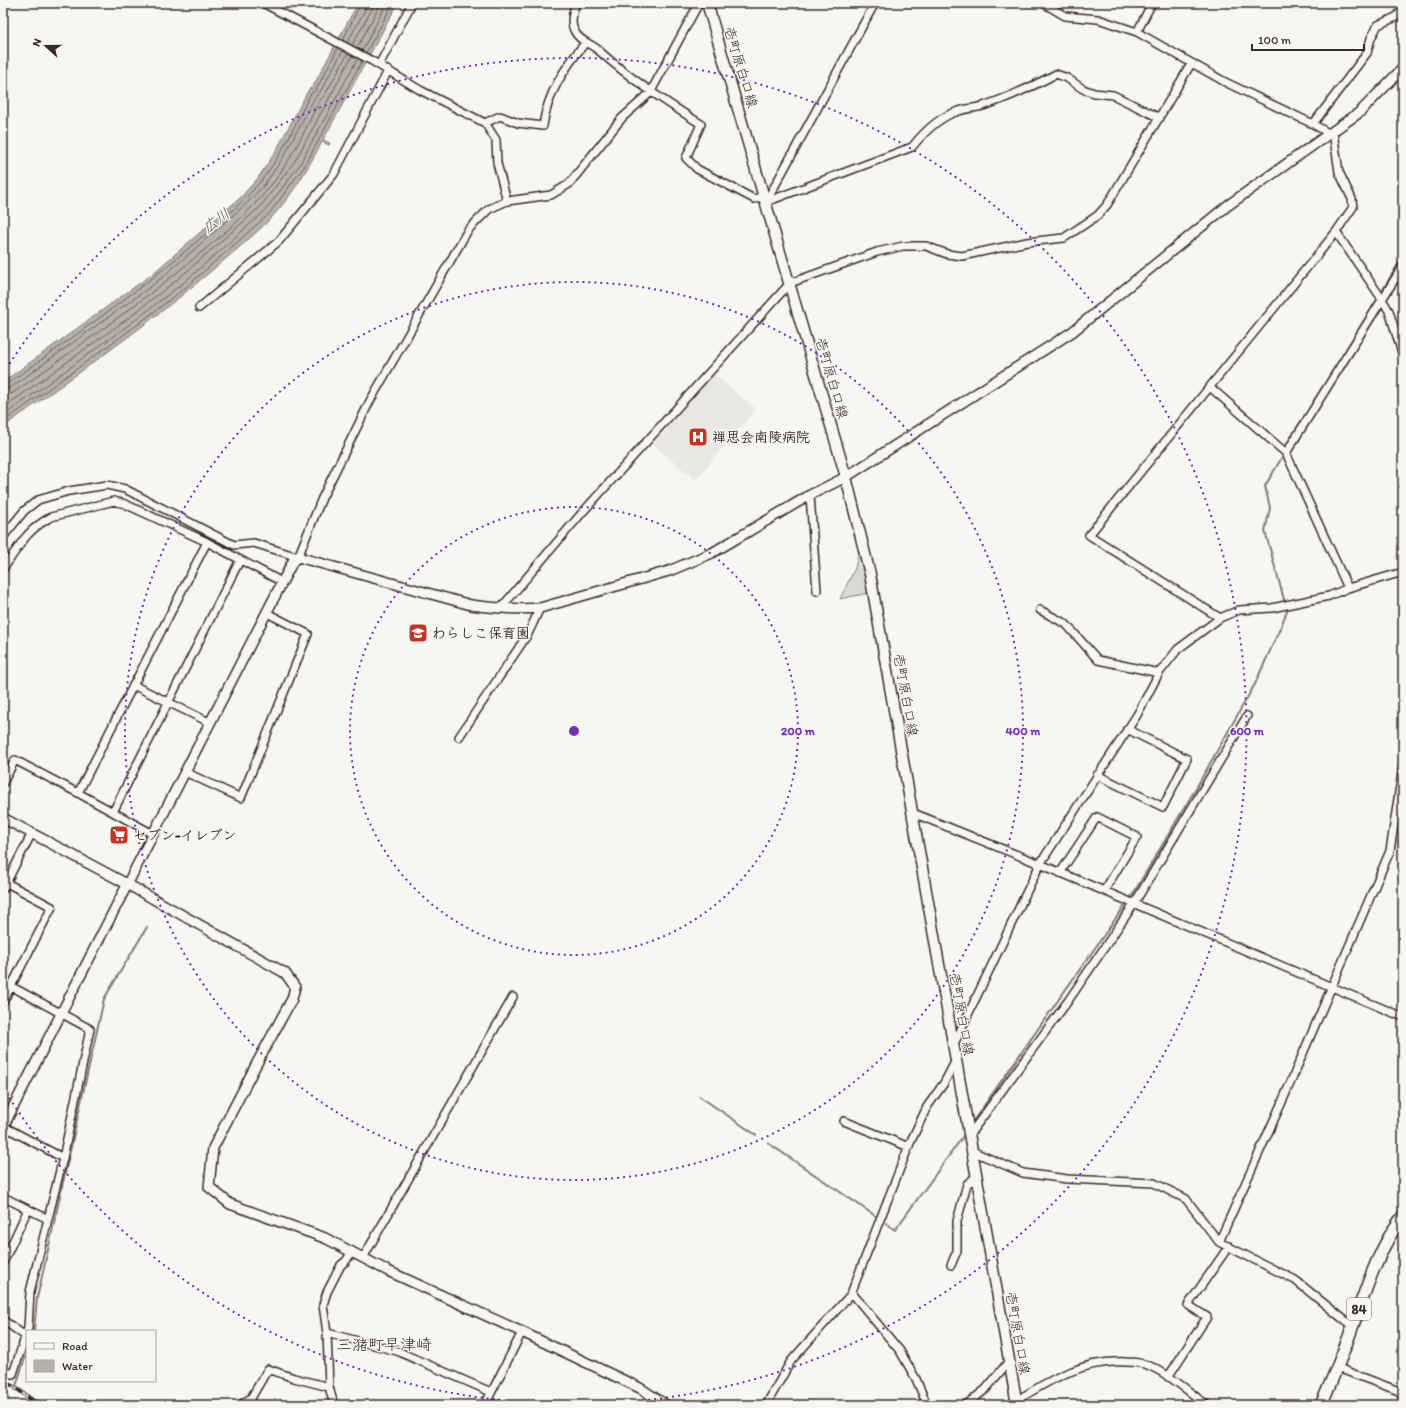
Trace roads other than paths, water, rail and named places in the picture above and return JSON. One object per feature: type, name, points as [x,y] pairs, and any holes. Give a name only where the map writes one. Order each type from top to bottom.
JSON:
[{"type":"main road","name":"壱町原白口線","points":[[707,3],[846,478],[870,574],[970,1134],[1016,1403]]},
{"type":"main road","name":"84","points":[[1321,1405],[1338,1368],[1371,1275],[1384,1247],[1402,1220]]},
{"type":"street","points":[[263,3],[376,63],[420,90],[485,123],[496,140],[497,163],[507,201]]},
{"type":"street","points":[[376,63],[412,3]]},
{"type":"street","points":[[576,3],[572,16],[573,29],[579,38],[650,92],[700,124],[686,158],[697,169],[754,199],[765,199],[912,148],[923,132],[933,124],[958,111],[982,106],[1029,88],[1056,74],[1067,78],[1082,90],[1113,95],[1160,118]]},
{"type":"street","points":[[63,1158],[3,1126],[282,582],[293,561],[298,557],[322,498],[370,401],[468,230],[489,209],[507,201],[551,195],[569,184],[622,118],[650,92],[699,3]]},
{"type":"street","points":[[765,199],[875,3]]},
{"type":"street","points":[[1043,3],[1065,16],[1098,19],[1136,32],[1192,64],[1331,133]]},
{"type":"street","points":[[1136,32],[1152,3]]},
{"type":"street","points":[[1313,124],[1367,53],[1371,38],[1378,25],[1396,17],[1403,9]]},
{"type":"street","points":[[485,123],[500,116],[518,123],[543,126],[545,109],[558,81],[586,42]]},
{"type":"street","points":[[500,609],[581,514],[790,283],[877,252],[903,246],[926,246],[947,254],[962,256],[1027,242],[1064,238],[1097,216],[1108,206],[1192,64]]},
{"type":"street","points":[[3,536],[24,511],[38,500],[69,491],[107,485],[125,489],[234,545],[254,543],[298,557],[471,605],[500,609],[540,608],[669,571],[712,552],[810,495],[846,478],[1072,332],[1227,206],[1360,112],[1403,68]]},
{"type":"street","points":[[199,308],[279,241],[334,174],[388,71]]},
{"type":"street","points":[[1220,618],[1089,535],[1336,232],[1353,207],[1352,199],[1339,172],[1331,133]]},
{"type":"street","points":[[1336,232],[1382,299],[1388,311],[1403,356]]},
{"type":"street","points":[[1286,453],[1403,266]]},
{"type":"street","points":[[1210,387],[1286,453],[1348,588]]},
{"type":"street","points":[[810,495],[817,592]]},
{"type":"street","points":[[3,569],[22,539],[51,517],[114,501],[143,512],[207,542],[282,582]]},
{"type":"street","points":[[78,793],[207,542]]},
{"type":"street","points":[[113,812],[240,560]]},
{"type":"street","points":[[954,1044],[1040,864],[1127,729],[1159,673],[1178,649],[1220,618],[1239,610],[1279,606],[1329,596],[1348,588],[1403,572]]},
{"type":"street","points":[[459,737],[528,634],[540,608]]},
{"type":"street","points":[[1040,610],[1066,624],[1098,660],[1159,673]]},
{"type":"street","points":[[185,772],[241,798],[308,634],[266,613]]},
{"type":"street","points":[[133,685],[211,723]]},
{"type":"street","points":[[970,1134],[1068,1001],[1134,904],[1246,716]]},
{"type":"street","points":[[1097,775],[1163,807],[1187,759],[1127,729]]},
{"type":"street","points":[[3,783],[15,760],[153,834]]},
{"type":"street","points":[[1219,1242],[1390,851],[1403,766]]},
{"type":"street","points":[[913,813],[1040,864],[1403,1017]]},
{"type":"street","points":[[1060,873],[1098,817],[1137,837],[1104,891]]},
{"type":"street","points":[[3,818],[127,884],[285,973],[295,987],[292,999],[256,1063],[213,1148],[209,1187],[230,1204],[325,1238],[434,1293],[522,1332],[640,1388],[664,1403]]},
{"type":"street","points":[[3,1002],[52,907],[4,884],[32,833]]},
{"type":"street","points":[[3,982],[90,1029],[63,1158],[30,1292],[27,1330]]},
{"type":"street","points":[[363,1258],[513,997]]},
{"type":"street","points":[[766,1405],[791,1361],[852,1294],[909,1147],[927,1107],[944,1084],[956,1060]]},
{"type":"street","points":[[844,1121],[909,1147]]},
{"type":"street","points":[[972,1152],[1024,1173],[1067,1179],[1154,1183],[1186,1199],[1219,1242],[1296,1280],[1353,1327]]},
{"type":"street","points":[[951,1265],[957,1250],[957,1220],[967,1184],[977,1176]]},
{"type":"street","points":[[3,1197],[48,1219]]},
{"type":"street","points":[[3,1264],[28,1209]]},
{"type":"street","points":[[1168,1377],[1207,1317],[1188,1305],[1229,1246]]},
{"type":"street","points":[[334,1405],[329,1387],[327,1333],[323,1305],[327,1292],[341,1265],[346,1261],[352,1251]]},
{"type":"street","points":[[852,1294],[900,1351],[916,1379],[927,1405]]},
{"type":"street","points":[[3,1320],[25,1336],[13,1374],[10,1374],[3,1369]]},
{"type":"street","points":[[485,1405],[522,1332]]},
{"type":"street","points":[[327,1333],[397,1351],[491,1392]]},
{"type":"street","points":[[966,1405],[986,1389],[1009,1361]]},
{"type":"street","points":[[1016,1403],[1047,1381],[1092,1364],[1103,1362],[1136,1362],[1152,1366],[1207,1405]]},
{"type":"street","points":[[1338,1368],[1399,1391],[1403,1398]]},
{"type":"street","points":[[240,1405],[251,1398],[268,1370],[329,1387]]},
{"type":"water","name":"広川","points":[[358,3],[398,3],[323,140],[330,143],[329,145],[322,142],[299,182],[279,209],[249,239],[160,313],[3,427],[3,382],[151,275],[241,197],[258,178],[276,151],[309,89],[312,88]]},
{"type":"waterway","points":[[1381,293],[1403,256]]},
{"type":"waterway","points":[[1329,378],[1379,297]]},
{"type":"waterway","points":[[1284,454],[1265,486],[1270,508],[1265,531],[1285,603]]},
{"type":"waterway","points":[[971,1124],[1133,894],[1195,790],[1255,684],[1279,631],[1287,611],[1286,607]]},
{"type":"waterway","points":[[34,1330],[37,1298],[104,999],[147,927]]},
{"type":"waterway","points":[[699,1096],[756,1135]]},
{"type":"waterway","points":[[886,1223],[895,1230],[964,1135]]},
{"type":"waterway","points":[[768,1143],[877,1217]]},
{"type":"waterway","points":[[26,1355],[16,1386],[37,1402],[35,1405]]},
{"type":"railway","points":[[3,1379],[39,1405]]},
{"type":"place","name":"禅思会南陵病院","points":[[698,437]]},
{"type":"place","name":"わらしこ保育園","points":[[418,633]]},
{"type":"place","name":"セブン-イレブン","points":[[119,835]]},
{"type":"district","name":"三潴町早津崎","points":[[384,1344]]}]
